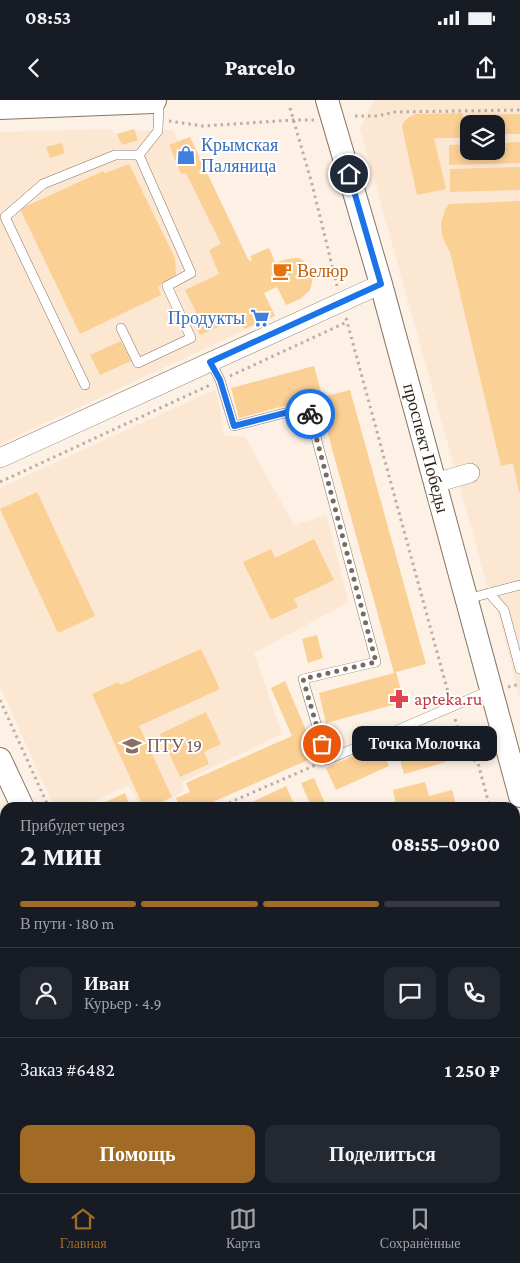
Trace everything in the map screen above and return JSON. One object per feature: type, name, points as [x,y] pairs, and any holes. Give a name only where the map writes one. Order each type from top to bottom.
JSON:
[{"type":"main road","points":[[0,106],[153,100]]},
{"type":"street","name":"проспект Победы","points":[[327,100],[381,284],[467,599],[499,688],[515,758],[520,796]]},
{"type":"street","points":[[0,458],[381,284]]},
{"type":"street","points":[[435,483],[470,472]]},
{"type":"street","points":[[0,759],[20,802]]},
{"type":"lane","points":[[139,155],[158,130],[159,100]]},
{"type":"lane","points":[[85,385],[5,217],[43,184],[115,155],[139,155]]},
{"type":"lane","points":[[121,328],[138,362],[191,338],[167,286],[191,273],[139,155]]},
{"type":"lane","points":[[210,362],[220,380],[234,426],[308,407],[376,662],[303,679],[327,760],[452,706],[499,688]]},
{"type":"lane","points":[[467,599],[520,585]]},
{"type":"lane","points":[[489,593],[504,610],[520,669]]},
{"type":"path","points":[[290,108],[312,184],[332,269],[452,706],[465,750],[470,758],[478,763],[488,802]]},
{"type":"path","points":[[355,116],[378,116],[394,112],[520,110]]},
{"type":"path","points":[[179,123],[203,126],[315,120]]},
{"type":"path","points":[[0,482],[347,322]]},
{"type":"path","points":[[499,688],[520,684]]},
{"type":"path","points":[[0,700],[46,802]]},
{"type":"path","points":[[231,802],[327,760]]},
{"type":"shaded area","points":[[374,100],[520,100],[520,580],[488,588],[360,129]]},
{"type":"shaded area","points":[[108,129],[117,134],[134,129],[137,131],[173,130],[178,141],[190,137],[202,166],[275,316],[0,444],[0,132]]},
{"type":"shaded area","points":[[216,389],[225,436],[245,437],[294,525],[326,515],[349,602],[254,653],[282,734],[182,782],[184,791],[163,802],[138,802],[129,785],[92,802],[52,802],[0,686],[0,488]]},
{"type":"shaded area","points":[[520,591],[520,699],[494,598]]},
{"type":"building","points":[[463,113],[463,115],[460,115],[460,138],[434,138],[446,189],[417,195],[402,127],[409,117],[416,114]]},
{"type":"building","points":[[520,114],[520,134],[505,134],[505,115],[467,115]]},
{"type":"building","points":[[134,129],[138,140],[122,145],[117,134]]},
{"type":"building","points":[[190,137],[248,259],[252,260],[250,256],[269,248],[275,263],[299,258],[309,265],[313,278],[310,290],[300,299],[286,305],[277,287],[264,293],[275,316],[244,329],[239,317],[200,335],[191,316],[196,312],[185,290],[219,274],[209,250],[221,244],[186,173],[181,174],[169,145]]},
{"type":"building","points":[[520,142],[520,163],[449,165],[449,145],[460,144],[460,160],[505,160],[505,143]]},
{"type":"building","points":[[62,143],[65,153],[50,158],[46,147]]},
{"type":"building","points":[[129,164],[175,258],[176,275],[158,287],[161,295],[80,334],[20,209],[103,171],[105,173]]},
{"type":"building","points":[[520,167],[520,190],[450,192],[450,169]]},
{"type":"building","points":[[520,201],[519,492],[513,463],[501,466],[450,252],[442,234],[441,224],[449,204]]},
{"type":"building","points":[[121,341],[131,361],[100,375],[90,355]]},
{"type":"building","points":[[314,366],[322,396],[239,418],[231,388]]},
{"type":"building","points":[[350,390],[426,664],[396,672],[404,702],[326,723],[319,693],[394,673],[318,398]]},
{"type":"building","points":[[37,492],[95,616],[58,633],[0,509]]},
{"type":"building","points":[[314,539],[334,580],[294,599],[298,607],[271,620],[243,562],[271,549],[275,558]]},
{"type":"building","points":[[317,635],[323,658],[308,663],[302,639]]},
{"type":"building","points":[[201,649],[220,689],[139,726],[172,797],[162,802],[141,802],[92,694],[118,682],[120,685]]},
{"type":"building","points":[[285,681],[317,756],[213,802],[178,802],[176,798],[190,792],[186,783],[292,736],[271,688]]},
{"type":"building","points":[[206,712],[221,744],[204,752],[209,764],[180,777],[160,734]]},
{"type":"building","points":[[438,734],[446,762],[404,774],[396,746]]},
{"type":"building","points":[[379,744],[389,766],[336,790],[326,768]]},
{"type":"building","points":[[314,778],[324,802],[309,802],[301,783]]},
{"type":"building","points":[[425,782],[429,796],[452,790],[455,802],[396,802],[393,790]]},
{"type":"building","points":[[286,786],[293,802],[253,802]]},
{"type":"building","points":[[125,793],[129,802],[105,802]]},
{"type":"way so far","points":[[310,414],[376,662],[303,679],[322,744]]},
{"type":"place","name":"Крымская Паляница","points":[[186,155]]},
{"type":"place","name":"Велюр","points":[[282,271]]},
{"type":"place","name":"Продукты","points":[[260,318]]},
{"type":"place","name":"apteka.ru","points":[[399,699]]},
{"type":"place","name":"Точка Молочка","points":[[322,744]]},
{"type":"place","name":"ПТУ 19","points":[[132,746]]},
{"type":"route","points":[[310,414],[308,407],[234,426],[220,380],[210,362],[381,284],[349,174]]}]
